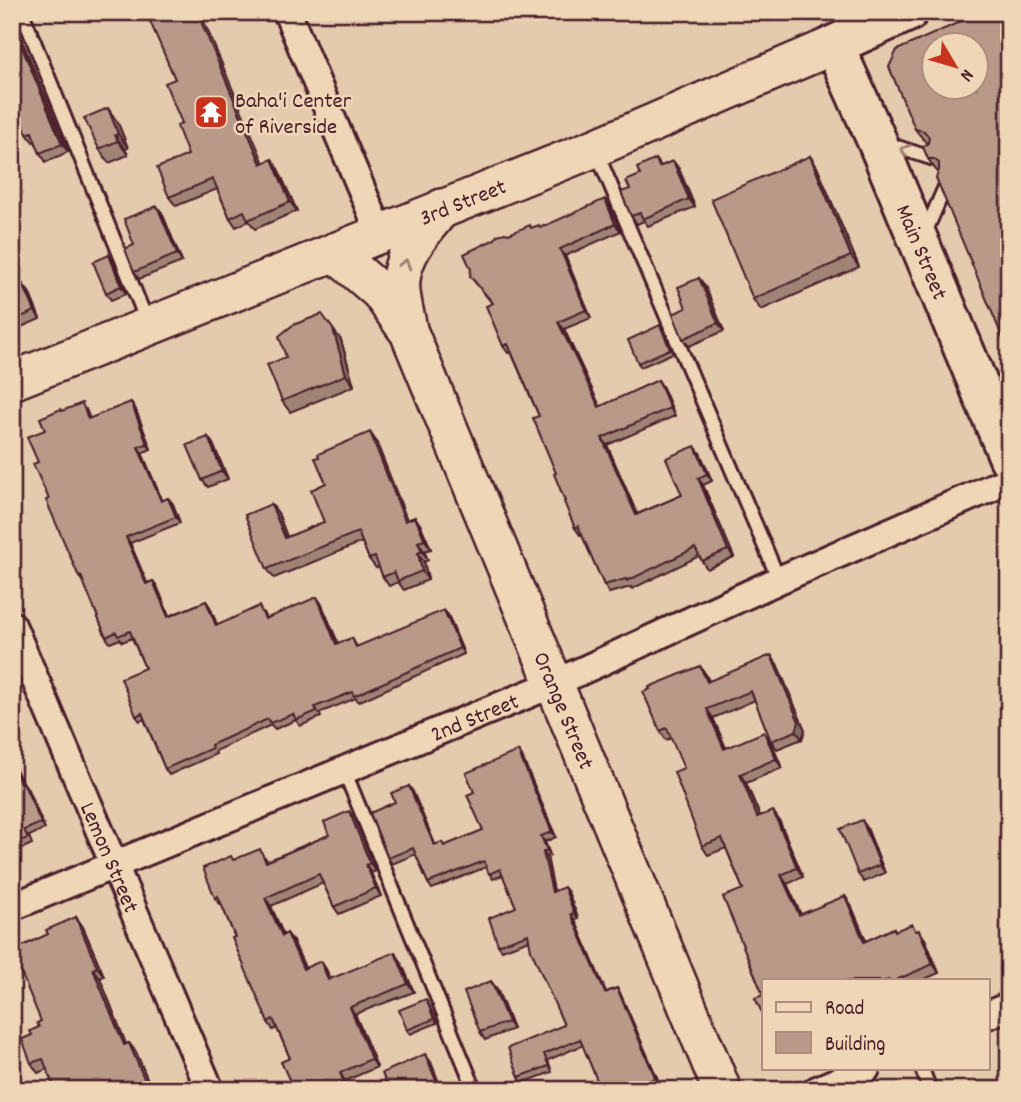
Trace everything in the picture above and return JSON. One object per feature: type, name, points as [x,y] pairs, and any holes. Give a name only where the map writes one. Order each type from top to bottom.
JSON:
[{"type":"main road","name":"3rd Street","points":[[834,45],[908,12]]},
{"type":"main road","name":"Main Street","points":[[834,45],[877,141],[1009,458]]},
{"type":"street","points":[[287,12],[380,233]]},
{"type":"street","name":"3rd Street","points":[[14,382],[594,148],[834,45]]},
{"type":"street","name":"Orange Street","points":[[408,330],[401,281],[408,252],[442,208]]},
{"type":"street","name":"Orange Street","points":[[334,252],[380,292],[408,330],[722,1090]]},
{"type":"street","name":"2nd Street","points":[[12,907],[553,684],[779,580],[1009,480]]},
{"type":"street","name":"Lemon Street","points":[[12,625],[210,1090]]},
{"type":"street","points":[[990,1014],[1009,1006]]},
{"type":"street","points":[[817,1090],[864,1070]]},
{"type":"lane","points":[[23,12],[149,326]]},
{"type":"lane","points":[[877,141],[934,159]]},
{"type":"lane","points":[[594,148],[779,580]]},
{"type":"lane","points":[[920,246],[946,187]]},
{"type":"lane","points":[[344,770],[475,1090]]},
{"type":"lane","points":[[922,1070],[930,1090]]},
{"type":"building","points":[[146,12],[197,12],[261,164],[272,159],[290,202],[248,220],[244,211],[230,218],[213,179],[169,197],[157,168],[188,155],[177,126],[182,123],[165,83],[175,79]]},
{"type":"building","points":[[982,12],[1009,12],[1009,353],[936,178],[939,163],[928,159],[923,147],[928,143],[929,137],[924,131],[915,129],[889,67],[897,50],[920,40],[920,102],[990,102],[990,32],[937,32]]},
{"type":"building","points":[[12,23],[62,144],[40,153],[32,132],[27,134],[12,97]]},
{"type":"building","points":[[108,108],[118,141],[99,149],[84,118]]},
{"type":"building","points":[[810,156],[851,256],[753,299],[711,199]]},
{"type":"building","points":[[656,159],[659,167],[673,161],[689,199],[643,219],[640,213],[631,216],[621,192],[630,189],[626,181],[640,175],[637,168]]},
{"type":"building","points":[[605,199],[615,224],[560,249],[586,310],[558,322],[599,407],[658,380],[670,408],[602,438],[636,515],[682,495],[666,458],[695,446],[707,474],[698,478],[728,550],[702,561],[695,548],[627,581],[626,579],[604,585],[578,526],[575,528],[564,502],[554,474],[556,473],[533,418],[539,416],[508,344],[503,346],[486,306],[493,303],[470,276],[471,269],[464,254],[495,239],[497,235],[509,234],[530,225],[531,228],[539,225],[540,228]]},
{"type":"building","points":[[157,206],[177,254],[134,272],[125,249],[134,245],[124,219]]},
{"type":"building","points":[[109,255],[121,286],[106,293],[93,262]]},
{"type":"building","points":[[12,270],[19,285],[23,284],[35,311],[12,321]]},
{"type":"building","points":[[699,278],[718,323],[683,339],[673,314],[686,308],[678,287]]},
{"type":"building","points":[[322,314],[333,329],[346,375],[282,401],[267,365],[286,357],[279,336],[293,325]]},
{"type":"building","points":[[660,325],[670,349],[638,363],[628,340]]},
{"type":"building","points":[[131,402],[147,444],[138,447],[161,501],[168,498],[176,517],[126,537],[146,584],[153,581],[168,617],[206,601],[216,626],[259,606],[265,619],[317,597],[336,644],[352,638],[356,647],[444,610],[460,648],[354,696],[352,692],[315,707],[317,711],[296,720],[293,714],[270,723],[268,719],[165,769],[142,713],[136,716],[121,678],[145,668],[130,631],[118,636],[116,632],[106,637],[46,500],[49,499],[33,464],[38,462],[27,437],[45,430],[40,418],[61,409],[62,411],[82,403],[88,419]]},
{"type":"building","points":[[370,432],[405,521],[415,517],[425,540],[418,542],[422,551],[418,553],[422,571],[398,581],[394,572],[383,577],[375,557],[369,559],[358,532],[267,569],[245,515],[271,504],[285,538],[324,522],[311,490],[326,483],[315,458],[319,457],[318,454]]},
{"type":"building","points":[[208,437],[222,471],[202,480],[187,445]]},
{"type":"building","points":[[771,655],[799,722],[796,731],[771,741],[751,691],[707,709],[724,749],[764,732],[776,759],[740,774],[757,817],[773,811],[793,858],[797,868],[781,875],[799,915],[845,896],[864,942],[894,928],[895,931],[912,924],[916,931],[919,930],[933,964],[899,979],[762,979],[762,993],[723,897],[743,889],[722,838],[702,846],[674,772],[684,768],[667,728],[660,731],[643,692],[700,666],[707,682]]},
{"type":"building","points":[[518,751],[552,832],[541,836],[547,850],[543,852],[552,892],[564,887],[574,913],[571,914],[605,993],[617,988],[655,1077],[652,1079],[656,1090],[601,1090],[580,1039],[544,1054],[549,1066],[519,1077],[508,1048],[564,1025],[531,950],[528,934],[498,945],[489,918],[516,907],[500,869],[489,874],[484,861],[428,883],[413,848],[388,858],[370,813],[395,802],[391,793],[409,786],[434,845],[442,842],[444,846],[483,830],[467,795],[474,792],[466,773]]},
{"type":"building","points":[[12,764],[41,823],[24,830],[28,838],[12,844]]},
{"type":"building","points":[[349,811],[370,863],[366,865],[376,888],[334,907],[319,874],[265,898],[282,936],[287,933],[303,969],[321,961],[328,980],[395,952],[408,984],[350,1007],[371,1059],[340,1073],[347,1090],[294,1090],[281,1062],[290,1058],[273,1019],[268,1022],[232,938],[235,937],[218,896],[215,898],[203,868],[231,856],[233,860],[260,849],[266,862],[329,835],[324,822]]},
{"type":"building","points":[[862,820],[880,865],[858,874],[840,829]]},
{"type":"building","points":[[76,917],[97,967],[93,969],[124,1045],[129,1043],[149,1090],[55,1090],[43,1059],[31,1063],[22,1039],[32,1035],[30,1031],[39,1027],[37,1023],[41,1021],[12,951],[48,934],[46,930]]},
{"type":"building","points":[[491,981],[508,1022],[480,1032],[464,992]]},
{"type":"building","points":[[762,995],[762,1013],[755,998]]},
{"type":"building","points":[[426,999],[434,1019],[407,1030],[399,1010]]},
{"type":"building","points":[[425,1054],[440,1090],[389,1090],[382,1073]]},
{"type":"place","name":"Baha'i Center of Riverside","points":[[211,112]]}]
